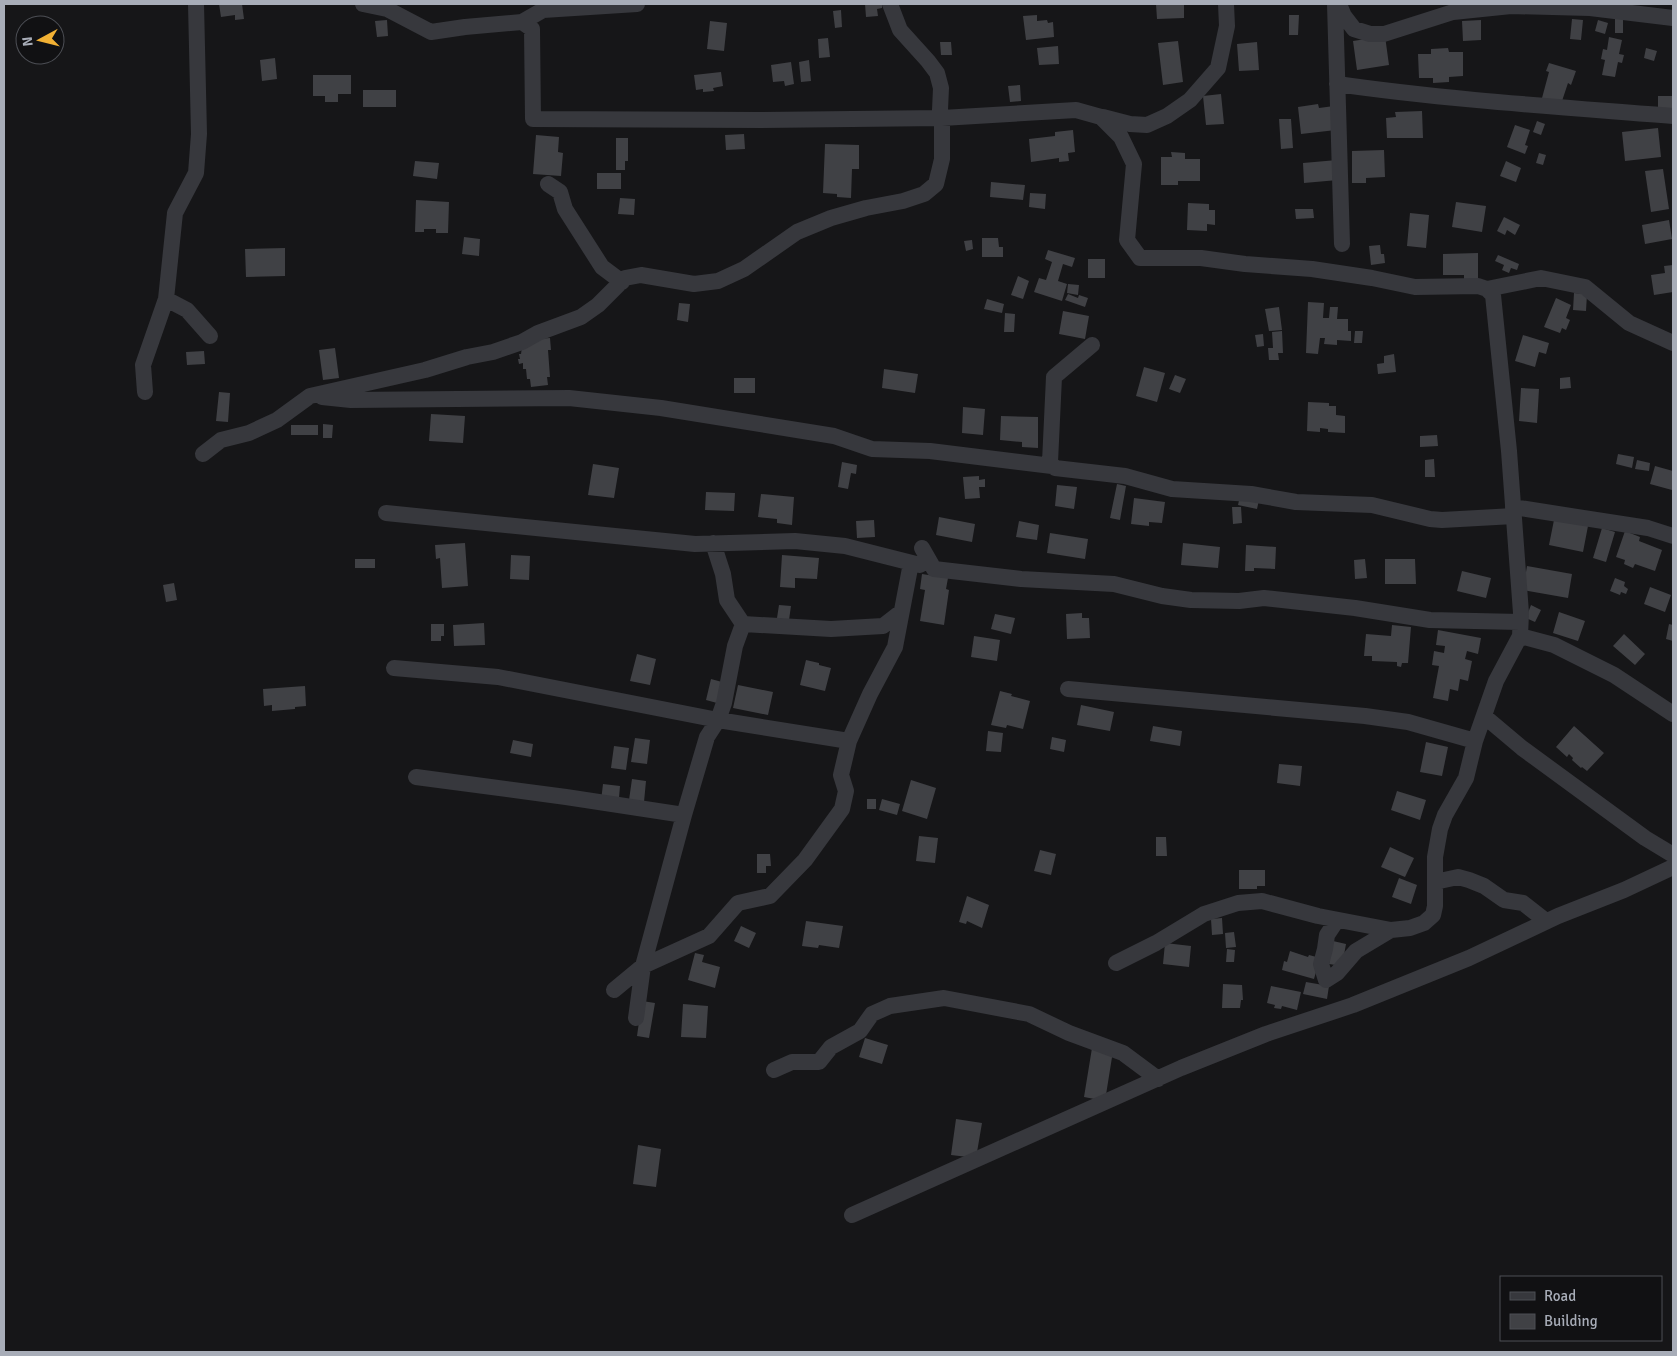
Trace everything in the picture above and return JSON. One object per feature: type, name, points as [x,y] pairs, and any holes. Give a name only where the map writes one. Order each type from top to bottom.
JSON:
[{"type":"street","points":[[145,392],[143,365],[166,299],[175,213],[196,173],[199,134],[196,4]]},
{"type":"street","points":[[363,4],[387,9],[430,32],[465,26],[522,22],[543,10],[636,4]]},
{"type":"street","points":[[203,454],[221,440],[249,433],[278,420],[310,396],[425,370],[467,357],[493,352],[522,342],[538,332],[581,317],[598,305],[626,278],[641,275],[694,284],[718,281],[744,269],[797,232],[831,218],[866,208],[904,201],[924,194],[936,184],[942,159],[941,88],[936,73],[928,61],[900,30],[890,4]]},
{"type":"street","points":[[1093,115],[1130,124],[1147,125],[1167,116],[1190,100],[1218,68],[1227,26],[1226,4]]},
{"type":"street","points":[[1337,4],[1354,29],[1370,34],[1384,34],[1453,12],[1511,6],[1590,8],[1673,18]]},
{"type":"street","points":[[1337,4],[1337,84],[1342,244]]},
{"type":"street","points":[[522,22],[532,29],[533,119],[759,120],[942,118],[1076,110],[1101,117],[1121,137],[1134,164],[1127,240],[1140,258],[1201,258],[1320,270],[1415,287],[1478,286],[1487,289],[1541,278],[1585,287],[1629,324],[1673,343]]},
{"type":"street","points":[[1337,84],[1389,92],[1518,105],[1673,116]]},
{"type":"street","points":[[548,184],[560,192],[565,209],[602,267],[622,282]]},
{"type":"street","points":[[1116,963],[1156,943],[1204,914],[1238,903],[1262,901],[1337,920],[1391,930],[1410,928],[1424,923],[1433,915],[1435,906],[1434,857],[1440,829],[1445,815],[1466,778],[1476,740],[1496,681],[1520,629],[1514,511],[1495,311],[1492,295],[1487,289]]},
{"type":"street","points":[[166,299],[187,310],[210,336]]},
{"type":"street","points":[[1052,466],[1050,462],[1054,377],[1092,344]]},
{"type":"street","points":[[310,396],[351,400],[569,398],[661,408],[834,436],[872,449],[930,451],[1125,476],[1172,489],[1251,494],[1296,502],[1372,505],[1442,520],[1514,511],[1648,528],[1673,536]]},
{"type":"street","points":[[386,513],[695,544],[795,541],[845,546],[934,569],[1021,579],[1114,584],[1162,596],[1191,600],[1239,601],[1264,598],[1355,608],[1430,620],[1520,629],[1614,675],[1673,714]]},
{"type":"street","points":[[713,543],[723,574],[727,600],[743,624]]},
{"type":"street","points":[[922,548],[934,569]]},
{"type":"street","points":[[614,990],[643,966],[709,936],[738,903],[770,896],[805,860],[842,809],[846,791],[841,775],[849,740],[870,694],[895,647],[911,563]]},
{"type":"street","points":[[743,624],[831,629],[883,626],[901,612]]},
{"type":"street","points":[[636,1018],[643,966],[684,815],[707,738],[718,720],[724,703],[735,646],[743,624]]},
{"type":"street","points":[[394,668],[498,677],[718,720],[849,740]]},
{"type":"street","points":[[1068,689],[1365,716],[1408,722],[1476,740]]},
{"type":"street","points":[[1484,716],[1522,748],[1645,838],[1673,855]]},
{"type":"street","points":[[416,777],[684,815]]},
{"type":"street","points":[[852,1215],[1158,1079],[1266,1034],[1354,1005],[1469,958],[1546,921],[1624,890],[1673,867]]},
{"type":"street","points":[[1434,882],[1458,877],[1470,880],[1484,886],[1504,900],[1523,903],[1546,921]]},
{"type":"street","points":[[1337,920],[1327,935],[1320,964],[1326,980],[1337,973],[1356,952],[1391,930]]},
{"type":"street","points":[[774,1070],[792,1062],[818,1062],[831,1047],[860,1031],[872,1014],[890,1006],[944,998],[1029,1014],[1070,1033],[1123,1053],[1158,1079]]},
{"type":"building","points":[[219,4],[242,4],[244,19],[235,20],[235,15],[221,17]]},
{"type":"building","points":[[865,4],[882,4],[882,8],[877,9],[878,16],[866,17]]},
{"type":"building","points":[[1156,4],[1184,4],[1184,18],[1157,19]]},
{"type":"building","points":[[841,10],[842,27],[835,28],[833,11]]},
{"type":"building","points":[[1037,15],[1037,21],[1047,20],[1048,23],[1053,22],[1054,37],[1026,40],[1023,16]]},
{"type":"building","points":[[1289,15],[1299,15],[1298,35],[1289,35]]},
{"type":"building","points":[[1615,18],[1623,18],[1623,33],[1615,33]]},
{"type":"building","points":[[1572,19],[1583,20],[1581,40],[1570,39]]},
{"type":"building","points":[[387,20],[388,36],[377,37],[375,21]]},
{"type":"building","points":[[1481,20],[1481,40],[1463,41],[1462,21]]},
{"type":"building","points":[[1598,20],[1608,23],[1605,34],[1595,31]]},
{"type":"building","points":[[710,21],[727,23],[724,51],[707,49]]},
{"type":"building","points":[[1385,36],[1389,65],[1357,70],[1353,41]]},
{"type":"building","points":[[1609,37],[1622,40],[1619,54],[1624,55],[1622,63],[1618,62],[1615,77],[1602,75],[1605,60],[1601,59],[1603,49],[1607,50]]},
{"type":"building","points":[[828,38],[830,57],[819,58],[818,39]]},
{"type":"building","points":[[1178,41],[1183,82],[1163,85],[1158,43]]},
{"type":"building","points":[[940,42],[951,42],[952,55],[941,55]]},
{"type":"building","points":[[1257,42],[1259,70],[1239,71],[1237,44]]},
{"type":"building","points":[[1058,46],[1059,64],[1039,65],[1037,48]]},
{"type":"building","points":[[1448,48],[1449,52],[1463,52],[1463,76],[1449,77],[1449,82],[1433,83],[1433,78],[1419,78],[1418,54],[1431,54],[1431,49]]},
{"type":"building","points":[[1646,48],[1657,51],[1654,61],[1644,58]]},
{"type":"building","points":[[275,58],[277,79],[262,81],[260,60]]},
{"type":"building","points":[[809,60],[811,81],[801,82],[799,62]]},
{"type":"building","points":[[791,62],[794,84],[785,86],[784,81],[773,82],[771,65]]},
{"type":"building","points":[[1549,63],[1576,71],[1571,85],[1568,83],[1561,104],[1542,98],[1549,72],[1546,71]]},
{"type":"building","points":[[721,72],[723,86],[713,88],[714,91],[703,92],[703,89],[696,90],[694,75]]},
{"type":"building","points":[[313,75],[351,75],[351,94],[338,94],[338,102],[325,102],[325,96],[313,96]]},
{"type":"building","points":[[1020,85],[1021,101],[1010,102],[1008,86]]},
{"type":"building","points":[[363,90],[396,90],[396,107],[363,107]]},
{"type":"building","points":[[1221,94],[1224,124],[1206,125],[1203,96]]},
{"type":"building","points":[[1658,96],[1673,96],[1673,111],[1658,111]]},
{"type":"building","points":[[1318,104],[1319,108],[1334,106],[1336,130],[1301,134],[1298,107]]},
{"type":"building","points":[[1422,111],[1423,138],[1387,138],[1386,118],[1396,117],[1395,112]]},
{"type":"building","points":[[1279,119],[1291,119],[1293,148],[1281,149]]},
{"type":"building","points":[[1537,121],[1545,124],[1541,135],[1533,132]]},
{"type":"building","points":[[1515,125],[1530,130],[1525,145],[1528,146],[1525,154],[1507,147]]},
{"type":"building","points":[[1658,128],[1661,157],[1625,161],[1622,132]]},
{"type":"building","points":[[1073,130],[1075,152],[1068,153],[1069,161],[1059,162],[1059,158],[1031,162],[1029,139],[1055,136],[1055,132]]},
{"type":"building","points":[[744,134],[745,149],[726,150],[725,135]]},
{"type":"building","points":[[536,135],[559,137],[558,152],[563,153],[561,176],[533,174]]},
{"type":"building","points":[[616,138],[628,138],[628,161],[625,161],[625,170],[616,170]]},
{"type":"building","points":[[825,144],[859,145],[859,169],[852,169],[851,198],[823,193]]},
{"type":"building","points":[[1384,150],[1385,177],[1366,178],[1366,183],[1352,183],[1352,151]]},
{"type":"building","points":[[1171,152],[1185,153],[1185,159],[1200,159],[1200,181],[1178,181],[1178,185],[1161,185],[1161,157],[1172,157]]},
{"type":"building","points":[[1539,153],[1546,155],[1543,165],[1536,163]]},
{"type":"building","points":[[1337,160],[1338,180],[1304,183],[1303,163]]},
{"type":"building","points":[[415,161],[439,163],[437,179],[413,176]]},
{"type":"building","points":[[1506,161],[1521,168],[1516,182],[1500,176]]},
{"type":"building","points":[[1663,169],[1669,209],[1651,212],[1645,171]]},
{"type":"building","points":[[597,173],[621,173],[621,189],[597,189]]},
{"type":"building","points":[[991,182],[1025,185],[1023,200],[990,197]]},
{"type":"building","points":[[1030,193],[1046,194],[1045,209],[1029,207]]},
{"type":"building","points":[[620,198],[635,199],[634,215],[618,214]]},
{"type":"building","points":[[416,200],[449,202],[448,233],[436,233],[436,229],[424,229],[424,232],[415,232]]},
{"type":"building","points":[[1456,202],[1486,206],[1482,232],[1452,227]]},
{"type":"building","points":[[1188,203],[1209,204],[1209,210],[1215,210],[1215,225],[1207,224],[1207,231],[1187,230]]},
{"type":"building","points":[[1295,209],[1313,209],[1314,218],[1296,219]]},
{"type":"building","points":[[1410,213],[1429,215],[1426,248],[1407,246]]},
{"type":"building","points":[[1504,217],[1520,225],[1515,235],[1507,230],[1505,235],[1497,231]]},
{"type":"building","points":[[1669,220],[1672,239],[1645,244],[1642,225]]},
{"type":"building","points":[[464,237],[480,239],[479,256],[462,254]]},
{"type":"building","points":[[982,238],[998,238],[999,247],[1003,247],[1003,257],[982,257]]},
{"type":"building","points":[[972,240],[973,249],[966,251],[964,241]]},
{"type":"building","points":[[1380,245],[1385,263],[1371,265],[1369,246]]},
{"type":"building","points":[[285,248],[285,276],[246,277],[245,249]]},
{"type":"building","points":[[1048,250],[1075,258],[1072,267],[1063,264],[1058,281],[1067,284],[1062,301],[1034,292],[1039,278],[1046,280],[1052,262],[1045,259]]},
{"type":"building","points":[[1478,253],[1478,282],[1464,282],[1464,275],[1443,275],[1443,254]]},
{"type":"building","points":[[1498,255],[1519,264],[1517,270],[1511,268],[1509,273],[1502,270],[1504,265],[1495,261]]},
{"type":"building","points":[[1088,259],[1105,259],[1105,278],[1088,278]]},
{"type":"building","points":[[1673,265],[1673,292],[1654,295],[1651,275],[1665,273],[1664,266]]},
{"type":"building","points":[[1018,276],[1029,281],[1023,299],[1011,295]]},
{"type":"building","points":[[1068,284],[1079,285],[1078,295],[1067,293]]},
{"type":"building","points":[[1574,293],[1587,294],[1586,311],[1573,310]]},
{"type":"building","points":[[1068,294],[1078,298],[1079,295],[1088,298],[1085,307],[1065,300]]},
{"type":"building","points":[[1556,298],[1571,305],[1566,318],[1570,320],[1566,330],[1562,328],[1560,333],[1544,327]]},
{"type":"building","points":[[987,299],[1004,304],[1002,313],[984,309]]},
{"type":"building","points":[[1308,302],[1324,303],[1323,318],[1329,318],[1330,307],[1338,307],[1337,319],[1348,319],[1348,331],[1351,331],[1351,341],[1337,340],[1337,345],[1324,344],[1325,338],[1320,338],[1318,354],[1306,353]]},
{"type":"building","points":[[679,303],[690,304],[688,322],[677,320]]},
{"type":"building","points":[[1279,307],[1282,330],[1269,331],[1265,309]]},
{"type":"building","points":[[1063,311],[1089,316],[1085,339],[1059,334]]},
{"type":"building","points":[[1005,313],[1015,314],[1014,332],[1004,332]]},
{"type":"building","points":[[1282,331],[1283,353],[1278,353],[1279,360],[1269,360],[1268,348],[1273,348],[1272,332]]},
{"type":"building","points":[[1355,331],[1363,331],[1362,343],[1354,343]]},
{"type":"building","points":[[1263,334],[1264,346],[1257,347],[1255,335]]},
{"type":"building","points":[[1523,335],[1549,343],[1546,354],[1539,352],[1535,367],[1515,361]]},
{"type":"building","points":[[550,338],[551,350],[548,350],[550,377],[547,377],[548,385],[531,387],[530,379],[527,379],[526,369],[523,369],[523,363],[519,364],[518,359],[520,359],[519,354],[521,354],[523,340]]},
{"type":"building","points":[[335,348],[339,378],[323,380],[319,350]]},
{"type":"building","points":[[204,351],[205,364],[187,365],[186,352]]},
{"type":"building","points":[[1394,354],[1396,372],[1378,374],[1377,364],[1384,363],[1384,356]]},
{"type":"building","points":[[1144,367],[1165,373],[1157,402],[1136,396]]},
{"type":"building","points":[[884,369],[918,374],[915,393],[882,388]]},
{"type":"building","points":[[1175,375],[1186,379],[1180,393],[1169,389]]},
{"type":"building","points":[[1570,377],[1571,388],[1560,389],[1560,378]]},
{"type":"building","points":[[734,378],[755,378],[755,393],[734,393]]},
{"type":"building","points":[[1521,388],[1539,389],[1537,423],[1519,421]]},
{"type":"building","points":[[219,392],[230,393],[228,422],[216,421]]},
{"type":"building","points":[[1308,402],[1329,403],[1329,406],[1336,406],[1336,415],[1345,416],[1345,433],[1328,432],[1328,429],[1320,428],[1320,432],[1307,431]]},
{"type":"building","points":[[963,407],[985,409],[983,435],[962,433]]},
{"type":"building","points":[[431,414],[465,416],[463,443],[429,441]]},
{"type":"building","points":[[1001,416],[1038,417],[1038,448],[1022,447],[1022,442],[1000,440]]},
{"type":"building","points":[[323,424],[333,425],[332,438],[323,438]]},
{"type":"building","points":[[291,425],[318,425],[318,435],[291,435]]},
{"type":"building","points":[[1437,435],[1438,446],[1420,447],[1420,436]]},
{"type":"building","points":[[1618,454],[1634,457],[1632,468],[1616,464]]},
{"type":"building","points":[[1434,459],[1435,477],[1425,477],[1425,460]]},
{"type":"building","points":[[1637,460],[1650,463],[1649,471],[1635,469]]},
{"type":"building","points":[[842,462],[857,465],[856,474],[851,473],[848,489],[838,487]]},
{"type":"building","points":[[593,464],[619,468],[614,498],[588,495]]},
{"type":"building","points":[[1655,466],[1673,471],[1672,490],[1650,484]]},
{"type":"building","points":[[979,476],[979,480],[985,479],[985,487],[979,487],[980,498],[965,499],[963,477]]},
{"type":"building","points":[[1117,484],[1126,486],[1120,520],[1110,518]]},
{"type":"building","points":[[1057,485],[1077,487],[1074,509],[1055,506]]},
{"type":"building","points":[[706,492],[735,493],[734,511],[705,510]]},
{"type":"building","points":[[761,494],[794,497],[792,525],[777,523],[777,519],[758,517]]},
{"type":"building","points":[[1240,496],[1259,500],[1257,509],[1238,505]]},
{"type":"building","points":[[1134,498],[1165,502],[1162,523],[1149,522],[1149,526],[1131,524]]},
{"type":"building","points":[[1232,507],[1241,507],[1242,523],[1233,524]]},
{"type":"building","points":[[939,517],[975,524],[972,542],[936,535]]},
{"type":"building","points":[[874,520],[875,537],[857,538],[856,521]]},
{"type":"building","points":[[1554,520],[1588,526],[1583,552],[1549,545]]},
{"type":"building","points":[[1019,521],[1039,525],[1037,540],[1016,537]]},
{"type":"building","points":[[1602,528],[1615,532],[1606,562],[1593,558]]},
{"type":"building","points":[[1625,531],[1640,537],[1639,541],[1662,550],[1655,571],[1635,564],[1633,568],[1624,564],[1625,560],[1616,557]]},
{"type":"building","points":[[1050,533],[1088,539],[1085,559],[1047,553]]},
{"type":"building","points":[[465,543],[468,586],[442,588],[440,558],[436,559],[435,545]]},
{"type":"building","points":[[1183,543],[1220,547],[1218,568],[1181,565]]},
{"type":"building","points":[[1246,545],[1276,547],[1275,569],[1254,568],[1254,571],[1245,571]]},
{"type":"building","points":[[511,555],[530,556],[529,580],[510,579]]},
{"type":"building","points":[[782,555],[819,558],[817,579],[795,578],[795,588],[780,587]]},
{"type":"building","points":[[355,559],[375,559],[375,568],[355,568]]},
{"type":"building","points":[[1365,559],[1367,578],[1355,579],[1354,560]]},
{"type":"building","points":[[1385,559],[1415,559],[1416,584],[1385,584]]},
{"type":"building","points":[[1527,566],[1572,574],[1568,598],[1523,590]]},
{"type":"building","points":[[1462,571],[1491,578],[1486,598],[1457,591]]},
{"type":"building","points":[[922,574],[948,578],[946,589],[949,590],[944,625],[920,621],[925,590],[920,589]]},
{"type":"building","points":[[1615,578],[1625,582],[1624,586],[1628,589],[1626,594],[1621,592],[1620,595],[1610,591]]},
{"type":"building","points":[[174,583],[177,600],[166,602],[163,585]]},
{"type":"building","points":[[1650,587],[1671,595],[1665,612],[1644,604]]},
{"type":"building","points":[[779,605],[791,606],[789,620],[777,618]]},
{"type":"building","points":[[1531,605],[1541,610],[1535,622],[1526,618]]},
{"type":"building","points":[[1559,612],[1585,621],[1578,641],[1553,633]]},
{"type":"building","points":[[1082,613],[1082,618],[1089,618],[1090,638],[1067,639],[1066,614]]},
{"type":"building","points":[[995,614],[1015,618],[1011,634],[991,629]]},
{"type":"building","points":[[484,623],[485,645],[454,646],[453,625]]},
{"type":"building","points":[[431,624],[444,624],[444,636],[441,636],[441,641],[431,641]]},
{"type":"building","points":[[1669,624],[1673,625],[1673,641],[1666,639]]},
{"type":"building","points":[[1392,625],[1411,627],[1408,663],[1402,663],[1401,667],[1397,666],[1397,662],[1372,661],[1372,656],[1364,656],[1366,634],[1391,636]]},
{"type":"building","points":[[1438,630],[1481,638],[1478,654],[1467,651],[1465,659],[1472,661],[1468,681],[1460,679],[1458,691],[1450,689],[1448,701],[1433,698],[1439,666],[1432,665],[1434,651],[1444,653],[1445,646],[1436,645]]},
{"type":"building","points":[[1624,634],[1645,654],[1635,665],[1613,646]]},
{"type":"building","points":[[974,636],[1000,640],[997,661],[971,657]]},
{"type":"building","points":[[637,654],[656,659],[650,685],[630,681]]},
{"type":"building","points":[[806,660],[831,668],[825,691],[800,685]]},
{"type":"building","points":[[711,679],[722,682],[717,703],[706,700]]},
{"type":"building","points":[[738,685],[773,692],[768,715],[733,708]]},
{"type":"building","points":[[305,686],[306,706],[272,711],[272,705],[264,706],[263,689]]},
{"type":"building","points":[[1000,691],[1030,701],[1023,729],[1007,725],[1006,728],[991,725]]},
{"type":"building","points":[[1081,705],[1114,712],[1110,731],[1077,725]]},
{"type":"building","points":[[1153,726],[1182,731],[1180,746],[1150,741]]},
{"type":"building","points":[[1574,726],[1604,753],[1587,771],[1572,760],[1573,758],[1569,754],[1567,757],[1556,747]]},
{"type":"building","points":[[988,731],[1003,733],[1001,752],[986,751]]},
{"type":"building","points":[[1052,737],[1066,740],[1064,752],[1050,749]]},
{"type":"building","points":[[635,738],[650,740],[647,764],[631,762]]},
{"type":"building","points":[[513,740],[533,744],[531,757],[510,753]]},
{"type":"building","points":[[1426,742],[1448,747],[1442,776],[1420,772]]},
{"type":"building","points":[[614,746],[629,748],[626,770],[611,768]]},
{"type":"building","points":[[1279,764],[1302,766],[1300,786],[1277,783]]},
{"type":"building","points":[[632,779],[646,781],[644,802],[629,800]]},
{"type":"building","points":[[911,780],[936,788],[927,819],[902,811]]},
{"type":"building","points":[[603,784],[620,786],[618,810],[600,809]]},
{"type":"building","points":[[1397,791],[1426,800],[1420,820],[1391,810]]},
{"type":"building","points":[[867,799],[876,799],[876,809],[867,809]]},
{"type":"building","points":[[882,799],[900,804],[897,815],[879,810]]},
{"type":"building","points":[[919,836],[938,838],[935,863],[916,861]]},
{"type":"building","points":[[1156,837],[1166,837],[1167,856],[1156,856]]},
{"type":"building","points":[[1390,847],[1414,858],[1405,877],[1381,867]]},
{"type":"building","points":[[1040,850],[1056,854],[1051,875],[1034,871]]},
{"type":"building","points":[[757,854],[770,854],[771,866],[766,866],[766,873],[757,873]]},
{"type":"building","points":[[1239,870],[1265,870],[1265,886],[1257,886],[1257,889],[1239,889]]},
{"type":"building","points":[[1399,878],[1417,885],[1411,904],[1392,897]]},
{"type":"building","points":[[967,896],[989,905],[982,928],[967,921],[966,924],[959,922]]},
{"type":"building","points":[[1222,918],[1223,934],[1212,935],[1211,919]]},
{"type":"building","points":[[806,921],[843,926],[839,948],[819,945],[818,948],[802,946]]},
{"type":"building","points":[[741,926],[756,933],[749,948],[734,941]]},
{"type":"building","points":[[1234,932],[1236,947],[1226,948],[1225,933]]},
{"type":"building","points":[[1333,941],[1346,944],[1342,966],[1329,964]]},
{"type":"building","points":[[1165,943],[1191,946],[1189,967],[1163,964]]},
{"type":"building","points":[[1227,949],[1235,950],[1234,962],[1226,962]]},
{"type":"building","points":[[1290,951],[1308,957],[1309,955],[1320,958],[1314,979],[1282,970],[1284,961],[1287,962]]},
{"type":"building","points":[[695,953],[704,955],[702,962],[720,967],[715,988],[688,980]]},
{"type":"building","points":[[1306,982],[1329,986],[1327,999],[1303,994]]},
{"type":"building","points":[[1223,984],[1242,985],[1243,1000],[1241,1000],[1240,1008],[1222,1008]]},
{"type":"building","points":[[1271,986],[1301,992],[1297,1010],[1282,1006],[1281,1009],[1274,1008],[1275,1005],[1267,1003]]},
{"type":"building","points":[[642,1001],[655,1003],[649,1038],[637,1036]]},
{"type":"building","points":[[683,1004],[708,1006],[706,1038],[681,1037]]},
{"type":"building","points":[[865,1038],[888,1045],[882,1064],[859,1057]]},
{"type":"building","points":[[1092,1048],[1113,1051],[1105,1101],[1084,1097]]},
{"type":"building","points":[[956,1119],[982,1123],[976,1158],[951,1155]]},
{"type":"building","points":[[638,1145],[661,1149],[656,1187],[633,1184]]}]
